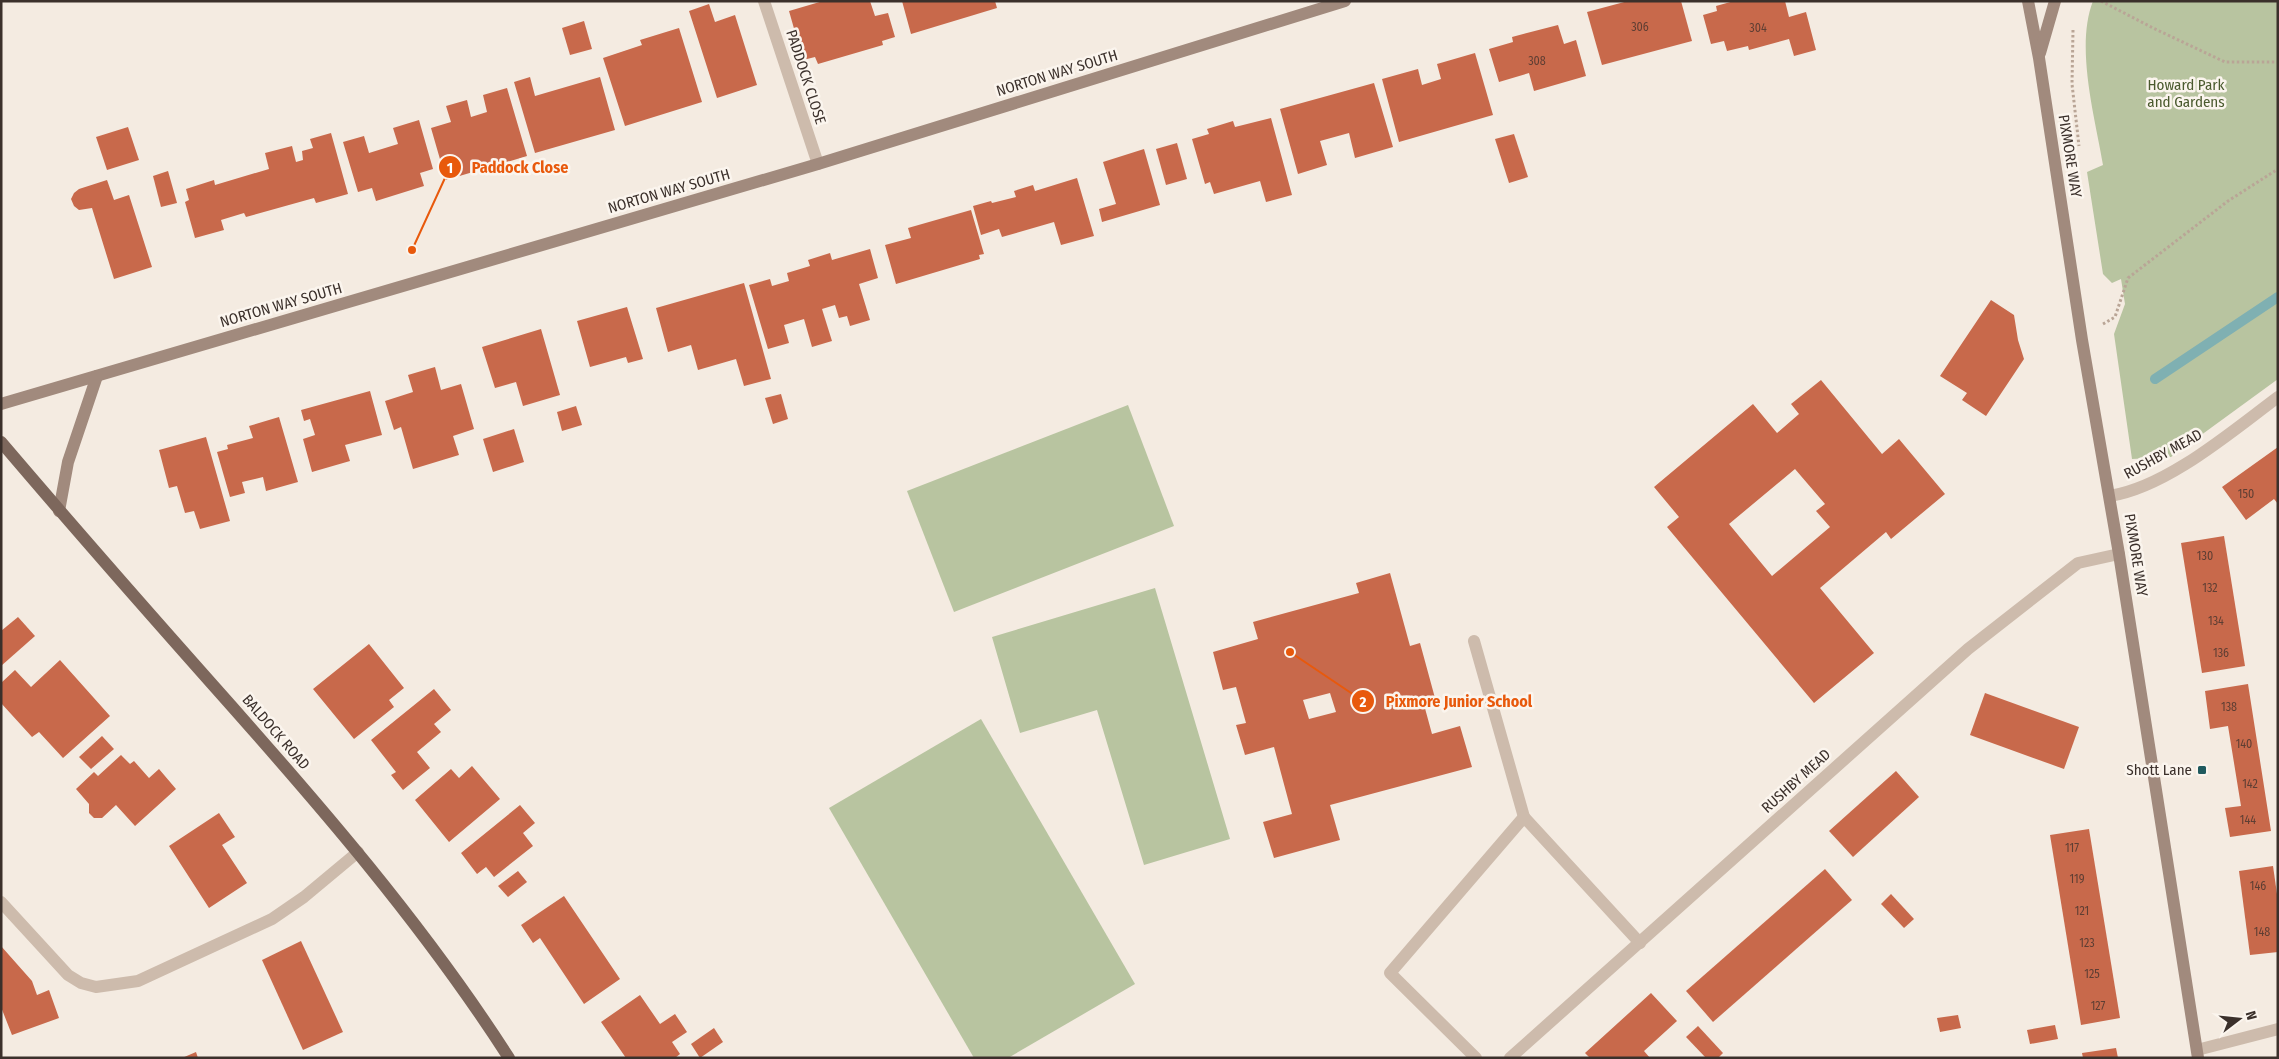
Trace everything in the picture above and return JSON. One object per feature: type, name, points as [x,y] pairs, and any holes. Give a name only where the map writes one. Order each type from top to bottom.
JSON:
[{"type":"main road","name":"BALDOCK ROAD","points":[[1,442],[59,511],[285,766],[358,852],[425,937],[480,1013],[509,1058]]},
{"type":"street","name":"PADDOCK CLOSE","points":[[764,1],[818,164]]},
{"type":"street","name":"NORTON WAY SOUTH","points":[[1,404],[818,164],[1325,4],[1345,1]]},
{"type":"street","name":"PIXMORE WAY","points":[[2028,1],[2039,58],[2082,340],[2110,496],[2197,1054]]},
{"type":"street","name":"PIXMORE WAY","points":[[2039,58],[2055,1]]},
{"type":"street","points":[[59,511],[68,462],[97,376]]},
{"type":"street","name":"RUSHBY MEAD","points":[[2110,496],[2131,493],[2198,456],[2278,397]]},
{"type":"street","name":"RUSHBY MEAD","points":[[1510,1058],[1968,649],[2078,563],[2119,554]]},
{"type":"street","points":[[1474,641],[1524,817],[1640,943]]},
{"type":"street","points":[[1476,1058],[1390,973],[1524,817]]},
{"type":"street","points":[[1,902],[68,975],[80,983],[96,987],[113,986],[138,981],[272,919],[304,897],[358,852]]},
{"type":"street","points":[[2197,1054],[2278,1029]]},
{"type":"path","points":[[2101,1],[2225,62],[2278,62]]},
{"type":"path","points":[[2100,326],[2115,317],[2128,278],[2228,201],[2278,169]]},
{"type":"green space","name":"Howard Park and Gardens","points":[[2093,1],[2278,1],[2278,379],[2171,457],[2132,459],[2114,334],[2125,304],[2121,279],[2112,283],[2103,274],[2087,172],[2103,165],[2088,82],[2086,60],[2088,19]]},
{"type":"green space","points":[[1128,405],[1174,526],[954,612],[907,491]]},
{"type":"green space","points":[[1155,588],[1230,839],[1144,865],[1097,710],[1020,733],[992,637]]},
{"type":"green space","points":[[981,719],[1135,984],[1008,1058],[974,1058],[829,808]]},
{"type":"building","points":[[823,1],[870,1],[875,16],[888,13],[895,37],[882,41],[883,45],[818,64],[815,57],[803,60],[789,11]]},
{"type":"building","points":[[902,1],[995,1],[997,8],[911,34]]},
{"type":"building","points":[[1628,1],[1681,1],[1692,41],[1602,65],[1587,12]]},
{"type":"building","points":[[1734,1],[1785,1],[1789,17],[1806,12],[1816,50],[1794,56],[1789,39],[1749,50],[1748,46],[1727,51],[1724,41],[1711,44],[1703,15],[1717,11],[1716,6]]},
{"type":"building","points":[[709,4],[715,22],[735,15],[757,85],[717,98],[689,11]]},
{"type":"building","points":[[584,21],[592,49],[570,55],[562,28]]},
{"type":"building","points":[[1558,25],[1564,44],[1576,40],[1586,76],[1534,91],[1529,73],[1499,82],[1489,49],[1513,42],[1512,37]]},
{"type":"building","points":[[679,28],[702,102],[625,126],[603,58],[642,45],[640,40]]},
{"type":"building","points":[[1475,53],[1493,115],[1399,142],[1382,79],[1418,69],[1422,85],[1441,79],[1437,64]]},
{"type":"building","points":[[530,77],[535,96],[600,77],[615,130],[535,153],[514,82]]},
{"type":"building","points":[[1374,83],[1393,147],[1355,158],[1349,133],[1320,141],[1327,165],[1298,174],[1280,109]]},
{"type":"building","points":[[507,88],[527,156],[446,180],[431,128],[451,122],[446,106],[467,100],[471,117],[487,112],[483,95]]},
{"type":"building","points":[[1271,118],[1292,195],[1266,202],[1260,181],[1214,194],[1210,182],[1205,184],[1192,139],[1209,134],[1207,129],[1233,121],[1235,127]]},
{"type":"building","points":[[419,120],[433,169],[420,173],[424,186],[376,201],[372,188],[358,192],[343,142],[364,136],[369,153],[398,144],[393,128]]},
{"type":"building","points":[[128,127],[139,160],[107,170],[96,137]]},
{"type":"building","points":[[331,133],[348,194],[316,203],[314,198],[246,217],[244,213],[221,220],[224,230],[195,238],[185,202],[189,200],[186,189],[214,180],[215,185],[269,169],[265,153],[292,146],[296,162],[303,160],[302,151],[313,148],[310,139]]},
{"type":"building","points":[[1514,134],[1528,177],[1509,183],[1495,139]]},
{"type":"building","points":[[1177,143],[1187,179],[1166,185],[1156,149]]},
{"type":"building","points":[[1144,149],[1160,205],[1102,222],[1099,209],[1116,204],[1103,162]]},
{"type":"building","points":[[168,171],[177,203],[161,207],[153,176]]},
{"type":"building","points":[[1077,178],[1094,236],[1061,245],[1054,222],[1002,237],[999,229],[981,235],[973,206],[1016,197],[1014,191],[1033,185],[1035,191]]},
{"type":"building","points":[[107,180],[114,200],[129,195],[152,267],[114,279],[92,208],[79,210],[74,206],[71,199],[79,189]]},
{"type":"building","points":[[971,210],[984,254],[979,255],[980,259],[896,284],[885,245],[911,238],[908,228]]},
{"type":"building","points":[[870,249],[878,278],[859,284],[870,320],[850,326],[847,316],[839,318],[835,305],[822,309],[832,341],[812,347],[804,319],[784,325],[789,343],[768,349],[749,285],[770,279],[772,286],[789,281],[787,273],[810,266],[808,260],[830,253],[832,260]]},
{"type":"building","points":[[744,283],[771,379],[744,386],[736,359],[698,370],[691,345],[668,352],[656,308]]},
{"type":"building","points":[[1991,300],[2014,315],[2018,340],[2024,359],[1986,416],[1962,400],[1967,393],[1940,376]]},
{"type":"building","points":[[627,307],[643,359],[628,363],[626,357],[590,367],[577,321]]},
{"type":"building","points":[[541,329],[560,395],[523,406],[516,382],[495,388],[482,347]]},
{"type":"building","points":[[435,367],[441,390],[461,384],[474,429],[453,436],[459,455],[413,469],[401,427],[394,430],[385,401],[413,392],[408,375]]},
{"type":"building","points":[[1821,380],[1882,454],[1899,439],[1945,494],[1891,539],[1886,532],[1820,588],[1874,653],[1814,703],[1667,527],[1679,517],[1654,487],[1753,404],[1777,433],[1799,414],[1791,404]],"holes":[[[1795,469],[1825,504],[1816,511],[1830,527],[1772,576],[1729,524]]]},
{"type":"building","points":[[370,391],[382,435],[345,445],[350,461],[312,472],[303,439],[315,435],[310,419],[304,421],[301,410]]},
{"type":"building","points":[[781,394],[788,419],[773,424],[765,398]]},
{"type":"building","points":[[576,406],[582,425],[562,431],[557,412]]},
{"type":"building","points":[[279,417],[298,482],[266,491],[263,477],[242,482],[245,493],[230,497],[217,452],[228,449],[227,445],[253,438],[249,426]]},
{"type":"building","points":[[514,429],[524,462],[493,472],[483,439]]},
{"type":"building","points":[[206,437],[230,521],[200,529],[194,511],[185,513],[177,486],[169,488],[159,450]]},
{"type":"building","points":[[2278,447],[2278,504],[2274,499],[2246,520],[2222,487]]},
{"type":"building","points":[[2224,536],[2245,666],[2202,673],[2181,543]]},
{"type":"building","points":[[1390,573],[1410,646],[1420,643],[1435,698],[1423,701],[1432,734],[1460,726],[1472,767],[1330,805],[1340,840],[1274,858],[1263,822],[1292,814],[1274,747],[1245,755],[1236,725],[1246,723],[1236,687],[1223,690],[1213,652],[1258,639],[1253,622],[1359,593],[1356,583]],"holes":[[[1330,693],[1336,712],[1309,719],[1303,700]]]},
{"type":"building","points":[[18,617],[35,636],[1,666],[1,631]]},
{"type":"building","points":[[369,644],[404,688],[389,700],[394,707],[354,739],[313,689]]},
{"type":"building","points":[[60,660],[110,716],[63,758],[39,732],[32,737],[1,703],[1,683],[15,670],[31,687]]},
{"type":"building","points":[[2248,684],[2271,831],[2230,837],[2225,808],[2241,806],[2228,726],[2210,729],[2205,691]]},
{"type":"building","points":[[434,689],[451,710],[434,724],[441,732],[417,752],[430,768],[403,790],[391,775],[396,772],[371,740]]},
{"type":"building","points":[[1985,693],[2079,727],[2064,769],[1970,735]]},
{"type":"building","points":[[102,736],[114,749],[91,769],[79,757]]},
{"type":"building","points":[[121,755],[130,764],[134,761],[149,778],[159,769],[176,789],[135,826],[116,805],[102,818],[94,818],[89,813],[89,804],[76,789],[94,772],[98,776]]},
{"type":"building","points":[[472,766],[500,799],[449,842],[415,800],[451,769],[459,778]]},
{"type":"building","points":[[1896,771],[1919,797],[1853,857],[1829,831]]},
{"type":"building","points":[[520,805],[535,823],[523,833],[533,846],[494,877],[486,867],[477,874],[461,853]]},
{"type":"building","points":[[219,813],[235,837],[222,845],[247,883],[209,908],[169,846]]},
{"type":"building","points":[[2089,829],[2120,1018],[2081,1025],[2050,835]]},
{"type":"building","points":[[2273,866],[2278,901],[2278,952],[2250,955],[2239,871]]},
{"type":"building","points":[[1825,869],[1852,900],[1713,1022],[1686,991]]},
{"type":"building","points":[[518,871],[527,882],[508,897],[498,886]]},
{"type":"building","points":[[1891,894],[1914,919],[1904,928],[1881,904]]},
{"type":"building","points":[[564,896],[620,979],[584,1004],[540,938],[533,943],[521,925]]},
{"type":"building","points":[[301,941],[343,1032],[303,1050],[262,960]]},
{"type":"building","points":[[1,946],[32,981],[37,995],[49,990],[59,1018],[12,1035],[1,1007]]},
{"type":"building","points":[[1651,993],[1677,1021],[1644,1051],[1650,1058],[1590,1058],[1585,1053]]},
{"type":"building","points":[[640,995],[660,1024],[675,1014],[687,1032],[672,1042],[680,1054],[675,1058],[626,1058],[601,1022]]},
{"type":"building","points":[[1958,1015],[1961,1028],[1940,1032],[1937,1018]]},
{"type":"building","points":[[2055,1025],[2058,1039],[2030,1044],[2027,1030]]},
{"type":"building","points":[[1698,1026],[1723,1053],[1718,1058],[1706,1058],[1686,1037]]},
{"type":"building","points":[[714,1028],[723,1042],[700,1058],[691,1044]]},
{"type":"building","points":[[2116,1048],[2118,1058],[2083,1058],[2082,1053]]},
{"type":"building","points":[[196,1052],[198,1058],[182,1058]]},
{"type":"waterway","points":[[2155,379],[2278,297]]},
{"type":"place","name":"Paddock Close","points":[[412,250]]},
{"type":"place","name":"Pixmore Junior School","points":[[1290,652]]},
{"type":"place","name":"Shott Lane","points":[[2202,770]]}]
